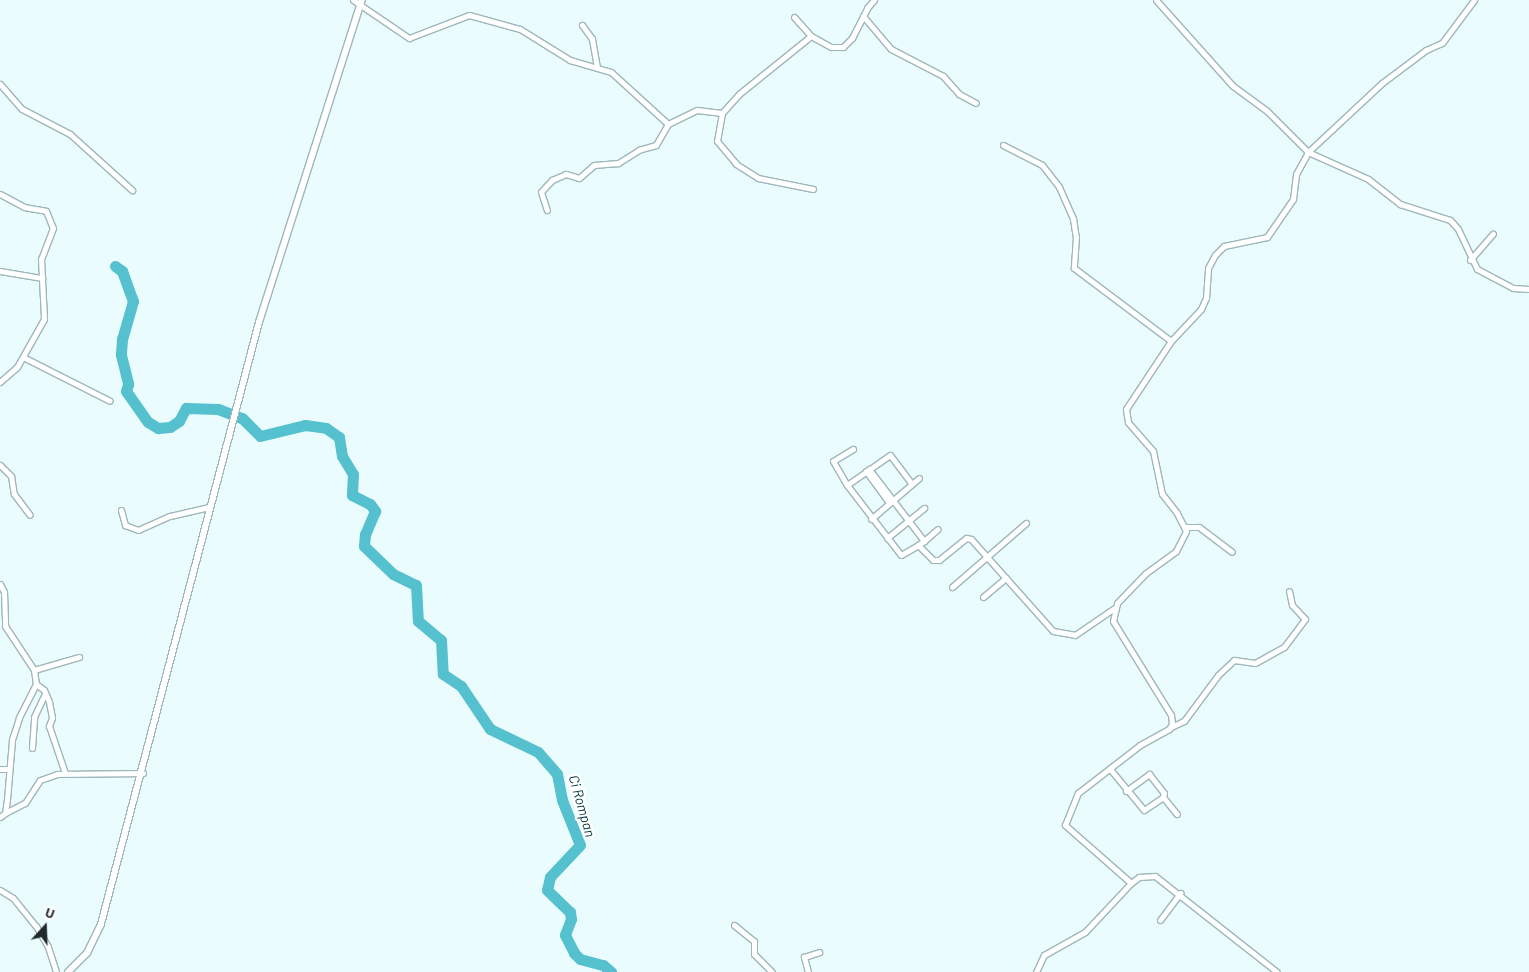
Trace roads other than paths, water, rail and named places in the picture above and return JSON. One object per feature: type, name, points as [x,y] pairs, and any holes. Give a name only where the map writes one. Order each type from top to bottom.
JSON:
[{"type":"street","points":[[353,0],[361,1],[409,38],[460,17],[474,16],[520,29],[570,60],[597,66],[611,72],[668,124]]},
{"type":"street","points":[[794,17],[806,39],[831,47],[842,47],[852,38],[874,0]]},
{"type":"street","points":[[1156,0],[1227,80],[1267,111],[1308,152],[1368,179],[1400,204],[1450,220],[1462,236],[1470,260],[1477,269],[1498,282],[1529,289]]},
{"type":"street","points":[[918,545],[936,562],[969,538],[1047,627],[1061,635],[1075,635],[1113,609],[1143,576],[1176,551],[1186,534],[1186,528],[1162,494],[1153,451],[1128,422],[1125,412],[1172,341],[1201,309],[1206,298],[1208,268],[1215,255],[1224,246],[1261,240],[1271,232],[1293,199],[1296,174],[1308,152],[1382,83],[1426,50],[1442,43],[1474,0]]},
{"type":"street","points":[[68,972],[87,953],[101,924],[143,773],[208,506],[234,412],[283,243],[361,1]]},
{"type":"street","points":[[864,16],[891,48],[948,82],[976,104]]},
{"type":"street","points":[[582,25],[592,39],[597,66]]},
{"type":"street","points":[[806,39],[739,94],[722,113],[717,143],[736,164],[758,178],[813,189]]},
{"type":"street","points":[[0,84],[22,109],[66,131],[132,190]]},
{"type":"street","points":[[547,210],[541,192],[552,180],[566,174],[579,178],[594,165],[618,163],[639,150],[656,145],[668,124],[697,110],[722,113]]},
{"type":"street","points":[[1003,145],[1042,165],[1059,187],[1075,228],[1074,268],[1172,341]]},
{"type":"street","points":[[0,194],[20,205],[44,210],[49,214],[52,228],[42,256],[44,319],[11,374],[0,382]]},
{"type":"street","points":[[1470,260],[1492,234]]},
{"type":"street","points":[[0,271],[42,278]]},
{"type":"street","points":[[22,357],[110,401]]},
{"type":"street","points":[[853,449],[834,461],[871,519],[903,556],[938,529]]},
{"type":"street","points":[[848,485],[892,455],[912,484]]},
{"type":"street","points":[[0,465],[11,476],[14,494],[30,515]]},
{"type":"street","points":[[868,470],[890,502],[908,520],[924,541]]},
{"type":"street","points":[[871,519],[919,478]]},
{"type":"street","points":[[121,510],[125,525],[138,530],[170,516],[208,506]]},
{"type":"street","points":[[887,538],[924,508]]},
{"type":"street","points":[[952,587],[1026,523]]},
{"type":"street","points":[[1186,528],[1199,527],[1232,552]]},
{"type":"street","points":[[983,597],[1006,578]]},
{"type":"street","points":[[0,584],[7,632],[34,670],[36,684],[18,721],[8,769],[2,815]]},
{"type":"street","points":[[1131,883],[1065,826],[1078,793],[1140,745],[1184,721],[1218,675],[1234,660],[1253,663],[1284,647],[1305,619],[1292,605],[1289,591]]},
{"type":"street","points":[[1113,609],[1115,625],[1171,715],[1171,727]]},
{"type":"street","points":[[34,670],[79,657]]},
{"type":"street","points":[[36,684],[45,693],[52,714],[49,726],[65,773]]},
{"type":"street","points":[[32,748],[34,717],[45,693]]},
{"type":"street","points":[[0,769],[8,769]]},
{"type":"street","points":[[1110,769],[1126,791],[1145,810],[1163,798]]},
{"type":"street","points":[[2,815],[25,803],[40,780],[65,773],[133,771],[143,773]]},
{"type":"street","points":[[1126,791],[1149,774],[1164,793],[1163,798],[1177,814]]},
{"type":"street","points":[[1036,972],[1044,955],[1085,932],[1131,883],[1139,877],[1156,876],[1180,893],[1277,972]]},
{"type":"street","points":[[0,890],[13,898],[36,926],[48,947],[56,972]]},
{"type":"street","points":[[1160,920],[1180,893]]},
{"type":"street","points":[[734,926],[754,940],[754,954],[772,972]]},
{"type":"street","points":[[808,972],[804,957],[819,952]]},
{"type":"waterway","name":"Ci Rompan","points":[[115,266],[122,271],[133,301],[122,339],[121,355],[128,384],[126,391],[148,422],[158,428],[170,427],[179,421],[186,408],[218,409],[242,418],[260,436],[305,425],[326,428],[339,437],[342,456],[353,474],[352,495],[370,504],[375,511],[365,534],[364,546],[393,574],[416,585],[418,621],[441,640],[443,674],[461,686],[490,729],[538,752],[557,774],[562,800],[580,845],[550,877],[547,890],[570,912],[571,919],[565,935],[574,953],[580,959],[603,965],[611,972]]}]
